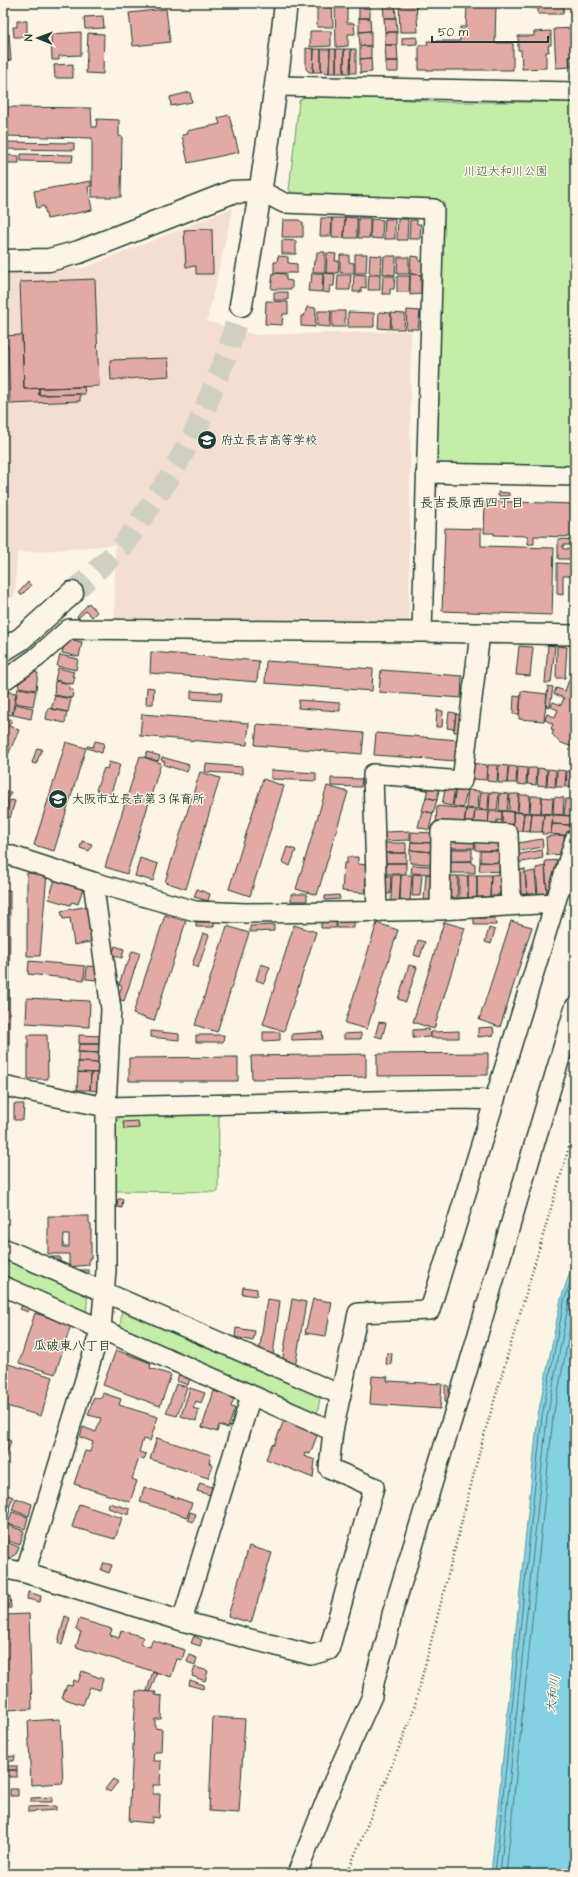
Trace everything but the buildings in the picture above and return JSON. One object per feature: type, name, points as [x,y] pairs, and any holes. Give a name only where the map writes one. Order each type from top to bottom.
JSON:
[{"type":"street","points":[[241,305],[261,191],[277,86],[286,3]]},
{"type":"street","points":[[277,86],[575,92]]},
{"type":"street","points":[[3,261],[49,260],[79,252],[232,192],[261,191],[284,203],[434,209],[422,632]]},
{"type":"street","points":[[426,473],[575,476]]},
{"type":"street","points":[[3,650],[22,639],[72,593]]},
{"type":"street","points":[[3,681],[36,658],[69,629],[575,635]]},
{"type":"street","points":[[377,912],[373,774],[462,781],[480,633]]},
{"type":"street","points":[[440,910],[441,831],[508,834],[511,905]]},
{"type":"street","points":[[3,1568],[25,1573],[182,1620],[310,1655],[329,1650],[374,1487],[329,1468],[333,1431],[358,1313],[430,1310],[554,903],[575,839]]},
{"type":"street","points":[[3,853],[94,882],[195,911],[246,913],[377,912],[440,910],[554,903]]},
{"type":"street","points":[[25,1573],[101,1328],[106,1271],[106,1107],[110,1009],[94,882]]},
{"type":"street","points":[[297,1874],[332,1785],[372,1696],[373,1682],[390,1626],[392,1614],[467,1371],[575,1007]]},
{"type":"street","points":[[3,1086],[106,1107],[459,1099],[495,1100]]},
{"type":"street","points":[[3,1248],[104,1290],[341,1395]]},
{"type":"street","points":[[3,1286],[333,1431]]},
{"type":"street","points":[[182,1620],[251,1396]]},
{"type":"path","points":[[347,1874],[412,1716],[482,1442],[575,1127]]},
{"type":"shaded area","name":"府立長吉高等学校","points":[[233,208],[207,321],[256,335],[411,331],[409,627],[115,623],[115,545],[17,553],[15,595],[3,605],[3,272],[84,268]]},
{"type":"green space","name":"川辺大和川公園","points":[[306,95],[447,102],[575,102],[575,469],[443,465],[437,460],[444,202],[294,194],[289,190],[299,101]]},
{"type":"green space","points":[[219,1114],[218,1192],[116,1191],[115,1123],[122,1115]]},
{"type":"green space","points":[[3,1254],[88,1291],[86,1316],[3,1279]]},
{"type":"green space","points":[[122,1306],[321,1392],[317,1416],[120,1331]]},
{"type":"water","name":"大和川","points":[[575,1257],[575,1874],[491,1874],[538,1415],[561,1299]]},
{"type":"tunnel","points":[[72,593],[123,546],[169,478],[196,430],[228,351],[241,305]]},
{"type":"place","name":"府立長吉高等学校","points":[[207,440]]},
{"type":"place","name":"大阪市立長吉第３保育所","points":[[58,799]]},
{"type":"district","name":"長吉長原西四丁目","points":[[472,503]]},
{"type":"district","name":"瓜破東八丁目","points":[[72,1346]]}]
